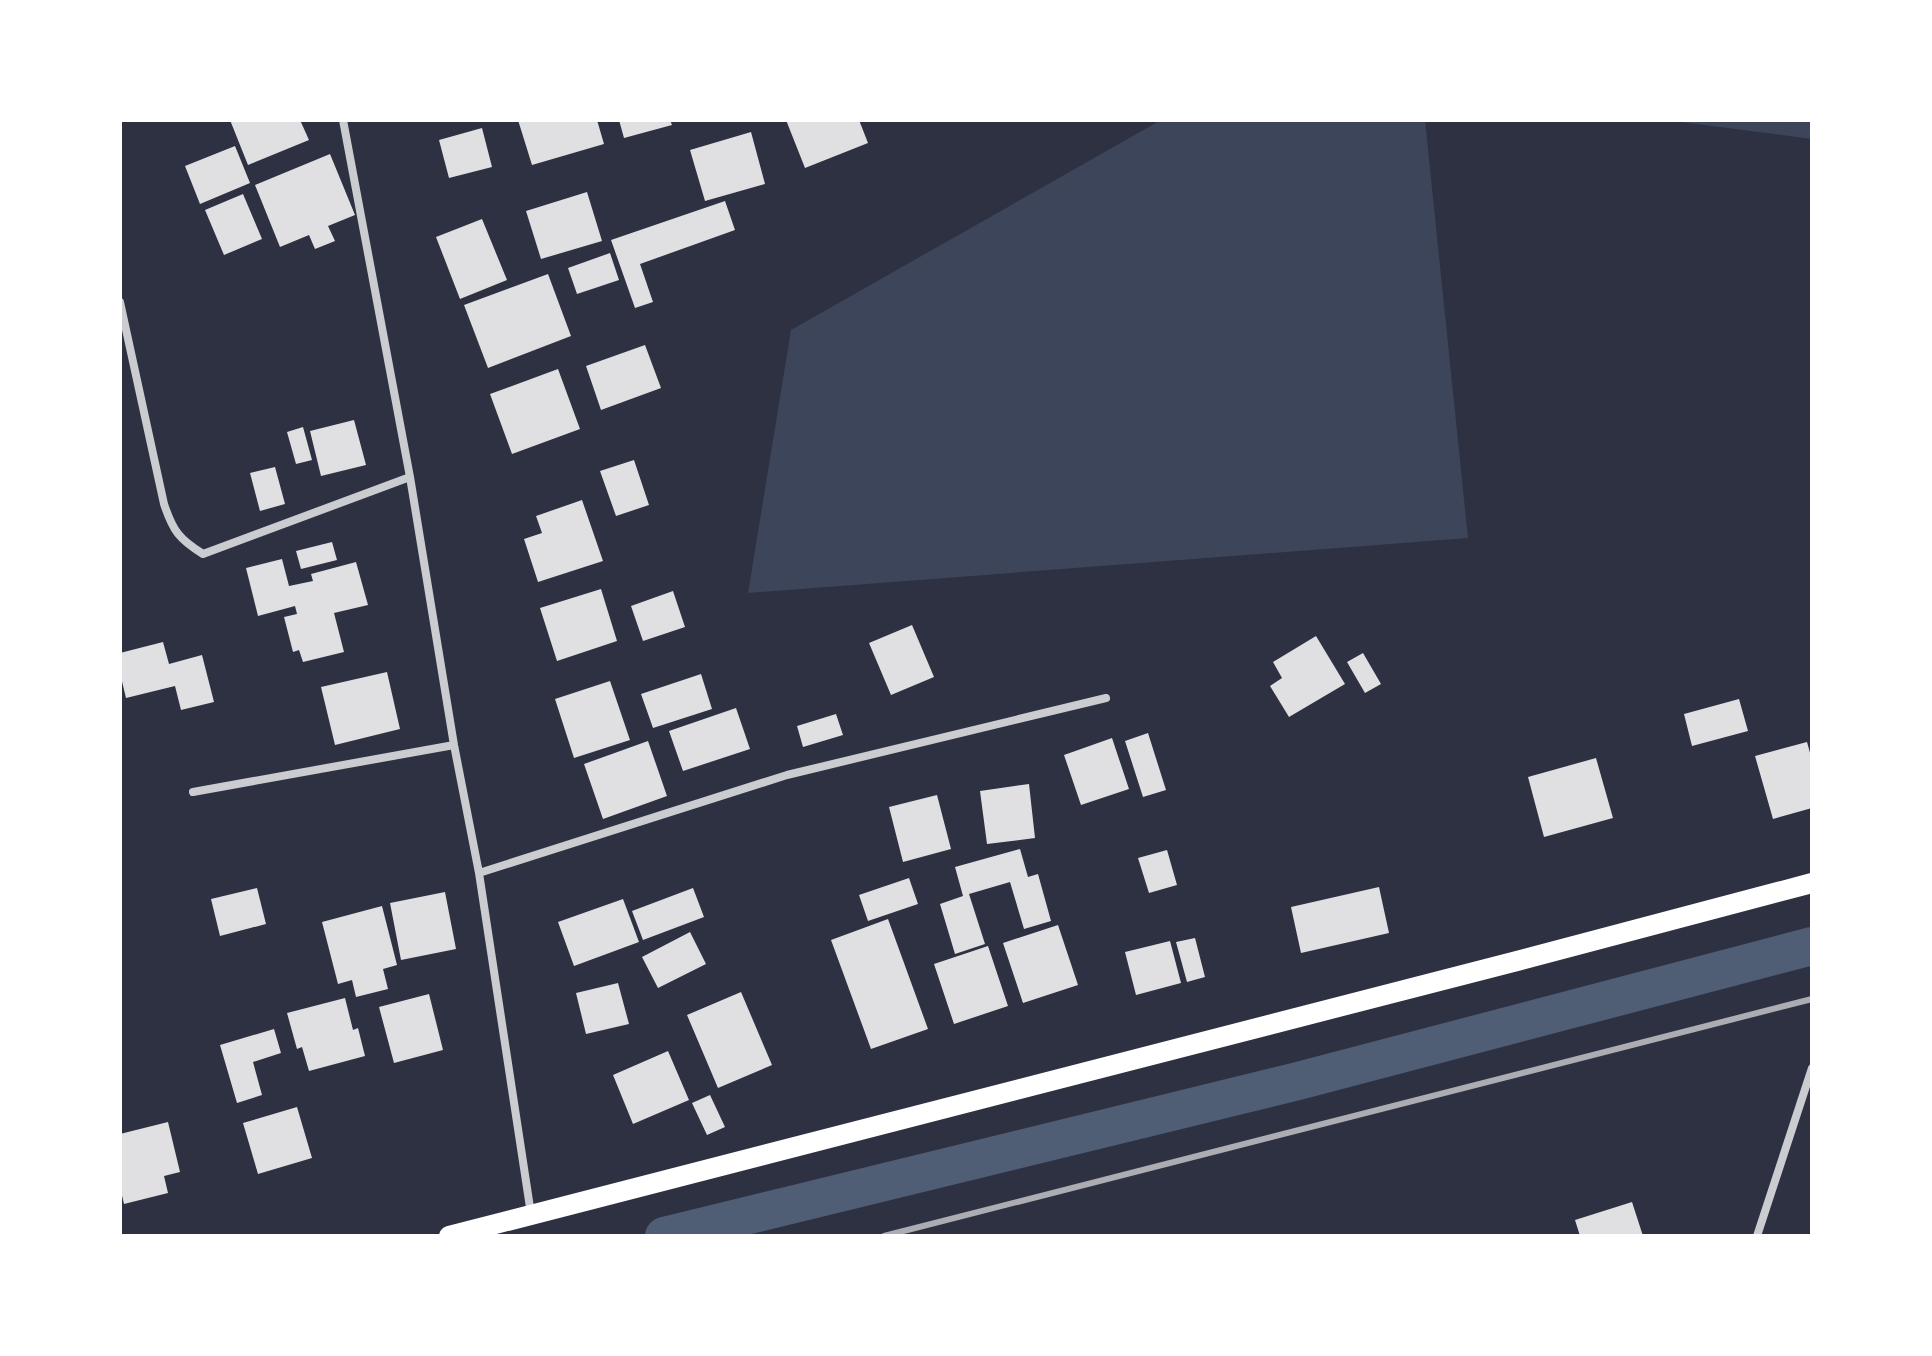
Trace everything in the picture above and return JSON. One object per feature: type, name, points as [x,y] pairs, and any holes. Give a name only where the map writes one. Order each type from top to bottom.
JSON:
[{"type":"main road","points":[[449,1236],[1812,883]]},
{"type":"street","points":[[343,120],[410,477],[454,745],[479,873],[531,1214]]},
{"type":"street","points":[[120,302],[164,504],[171,525],[186,543],[203,554],[410,477]]},
{"type":"street","points":[[479,873],[787,775],[1106,698]]},
{"type":"street","points":[[193,792],[454,745]]},
{"type":"street","points":[[1757,1236],[1812,1068]]},
{"type":"shaded area","points":[[1161,120],[1425,120],[1468,538],[748,593],[791,330]]},
{"type":"shaded area","points":[[1665,120],[1812,120],[1812,139]]},
{"type":"building","points":[[230,120],[300,120],[309,140],[248,165]]},
{"type":"building","points":[[518,120],[597,120],[604,144],[532,165]]},
{"type":"building","points":[[619,120],[670,120],[672,125],[624,138]]},
{"type":"building","points":[[786,120],[859,120],[868,143],[805,168]]},
{"type":"building","points":[[482,128],[492,167],[449,178],[439,140]]},
{"type":"building","points":[[751,132],[765,184],[705,201],[690,150]]},
{"type":"building","points":[[235,146],[250,183],[200,204],[185,166]]},
{"type":"building","points":[[330,154],[355,215],[328,226],[335,241],[315,249],[309,235],[280,247],[255,185]]},
{"type":"building","points":[[587,192],[602,241],[541,259],[526,211]]},
{"type":"building","points":[[243,194],[262,239],[224,255],[205,210]]},
{"type":"building","points":[[725,201],[735,230],[640,264],[653,302],[635,308],[611,240]]},
{"type":"building","points":[[482,219],[507,280],[460,299],[436,237]]},
{"type":"building","points":[[610,253],[619,280],[577,294],[568,268]]},
{"type":"building","points":[[548,274],[571,336],[488,368],[464,305]]},
{"type":"building","points":[[645,345],[661,388],[601,410],[586,366]]},
{"type":"building","points":[[558,369],[580,429],[512,454],[490,394]]},
{"type":"building","points":[[354,420],[366,465],[321,476],[310,431]]},
{"type":"building","points":[[303,427],[312,460],[296,464],[287,432]]},
{"type":"building","points":[[634,460],[649,505],[616,516],[600,471]]},
{"type":"building","points":[[275,467],[285,504],[260,511],[250,473]]},
{"type":"building","points":[[582,500],[603,561],[538,582],[524,539],[542,533],[536,516]]},
{"type":"building","points":[[332,542],[337,560],[301,569],[296,551]]},
{"type":"building","points":[[282,559],[289,586],[313,581],[311,574],[356,562],[368,605],[334,613],[344,652],[303,662],[299,650],[293,652],[284,617],[297,614],[295,606],[258,616],[246,568]]},
{"type":"building","points":[[601,589],[617,641],[557,661],[540,608]]},
{"type":"building","points":[[673,591],[685,627],[643,641],[631,606]]},
{"type":"building","points":[[912,625],[934,677],[891,695],[869,643]]},
{"type":"building","points":[[1316,636],[1345,684],[1289,717],[1270,686],[1282,678],[1273,662]]},
{"type":"building","points":[[163,642],[169,664],[202,655],[214,702],[181,710],[175,686],[126,698],[120,673],[120,653]]},
{"type":"building","points":[[1363,653],[1381,684],[1365,693],[1347,662]]},
{"type":"building","points":[[387,672],[400,729],[335,745],[321,687]]},
{"type":"building","points":[[701,674],[712,709],[653,728],[641,694]]},
{"type":"building","points":[[610,681],[630,740],[574,758],[555,699]]},
{"type":"building","points":[[1739,699],[1748,731],[1692,746],[1684,714]]},
{"type":"building","points":[[736,708],[750,749],[683,771],[669,731]]},
{"type":"building","points":[[836,714],[843,735],[803,747],[797,726]]},
{"type":"building","points":[[1148,733],[1166,790],[1143,797],[1125,741]]},
{"type":"building","points":[[1112,738],[1129,789],[1081,805],[1064,755]]},
{"type":"building","points":[[648,741],[667,796],[603,819],[584,764]]},
{"type":"building","points":[[1807,742],[1812,760],[1812,808],[1773,819],[1755,756]]},
{"type":"building","points":[[1596,758],[1613,818],[1544,837],[1528,777]]},
{"type":"building","points":[[1029,784],[1035,838],[987,844],[980,791]]},
{"type":"building","points":[[937,795],[951,849],[903,862],[889,807]]},
{"type":"building","points":[[1020,849],[1028,877],[1038,874],[1051,921],[1024,929],[1010,882],[969,894],[985,944],[955,954],[940,904],[963,896],[955,867]]},
{"type":"building","points":[[1167,850],[1177,885],[1149,893],[1138,858]]},
{"type":"building","points":[[909,878],[918,904],[868,921],[859,895]]},
{"type":"building","points":[[1379,887],[1389,933],[1301,953],[1291,907]]},
{"type":"building","points":[[257,888],[266,924],[220,936],[211,899]]},
{"type":"building","points":[[693,888],[704,917],[643,940],[632,911]]},
{"type":"building","points":[[445,892],[456,949],[401,960],[390,903]]},
{"type":"building","points":[[623,899],[639,942],[574,966],[558,922]]},
{"type":"building","points":[[382,906],[397,965],[383,969],[388,989],[356,997],[352,980],[338,984],[322,922]]},
{"type":"building","points":[[888,919],[928,1029],[871,1049],[831,940]]},
{"type":"building","points":[[1058,925],[1078,985],[1023,1003],[1003,943]]},
{"type":"building","points":[[690,932],[706,964],[658,988],[642,957]]},
{"type":"building","points":[[1195,938],[1205,977],[1187,982],[1176,942]]},
{"type":"building","points":[[1170,941],[1181,983],[1136,995],[1125,952]]},
{"type":"building","points":[[988,946],[1008,1006],[954,1024],[934,964]]},
{"type":"building","points":[[618,983],[629,1024],[586,1034],[576,993]]},
{"type":"building","points":[[741,992],[772,1065],[718,1088],[687,1015]]},
{"type":"building","points":[[429,994],[443,1050],[394,1063],[379,1007]]},
{"type":"building","points":[[345,998],[353,1030],[358,1028],[365,1056],[309,1071],[302,1047],[297,1049],[287,1013]]},
{"type":"building","points":[[274,1029],[281,1053],[253,1062],[262,1095],[237,1103],[220,1045]]},
{"type":"building","points":[[668,1051],[689,1100],[633,1124],[613,1075]]},
{"type":"building","points":[[710,1095],[725,1127],[707,1135],[692,1103]]},
{"type":"building","points":[[297,1107],[312,1158],[258,1174],[243,1123]]},
{"type":"building","points":[[168,1122],[180,1172],[164,1176],[168,1193],[124,1204],[120,1187],[120,1134]]},
{"type":"building","points":[[1632,1202],[1643,1236],[1580,1236],[1575,1220]]},
{"type":"waterway","points":[[664,1236],[1298,1081],[1812,946]]},
{"type":"railway","points":[[884,1236],[1812,999]]}]
